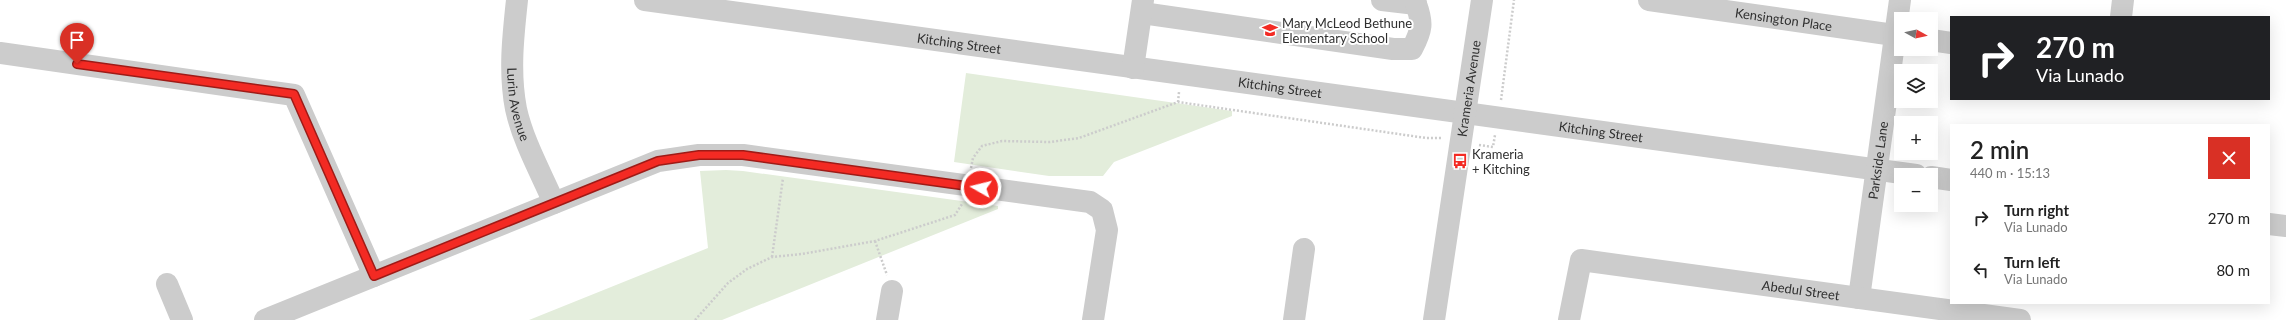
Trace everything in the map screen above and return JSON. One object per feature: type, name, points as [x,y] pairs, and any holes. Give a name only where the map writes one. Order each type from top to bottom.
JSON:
[{"type":"street","name":"Lurin Avenue","points":[[517,0],[512,42],[512,80],[516,110],[526,139],[554,203]]},
{"type":"street","name":"Kitching Street","points":[[645,0],[1894,172]]},
{"type":"street","points":[[1133,68],[1142,6],[1393,49],[1412,48],[1420,33],[1421,18],[1417,2],[1382,0]]},
{"type":"street","name":"Krameria Avenue","points":[[1434,320],[1482,0]]},
{"type":"street","name":"Kensington Place","points":[[1649,0],[1894,34]]},
{"type":"street","name":"Parkside Lane","points":[[1899,12],[1900,0]]},
{"type":"street","points":[[2121,16],[2123,0]]},
{"type":"street","points":[[1938,41],[1950,43]]},
{"type":"street","points":[[0,53],[294,94],[374,276]]},
{"type":"street","name":"Parkside Lane","points":[[1859,298],[1895,56]]},
{"type":"street","points":[[265,320],[658,161],[699,155],[743,155],[1090,202],[1102,210],[1107,230],[1093,320]]},
{"type":"street","points":[[1938,178],[1950,180]]},
{"type":"street","points":[[2270,224],[2286,226]]},
{"type":"street","points":[[1294,320],[1304,249]]},
{"type":"street","name":"Abedul Street","points":[[1569,320],[1581,260],[2020,320]]},
{"type":"street","points":[[167,284],[182,320]]},
{"type":"street","points":[[888,320],[892,290]]},
{"type":"path","points":[[1504,86],[1514,0]]},
{"type":"path","points":[[772,257],[785,161]]},
{"type":"path","points":[[875,241],[892,290]]},
{"type":"green space","points":[[966,73],[1232,111],[1232,116],[1114,162],[1103,176],[1049,176],[954,162]]},
{"type":"green space","points":[[700,171],[743,171],[998,206],[998,209],[722,320],[529,320],[708,248]]},
{"type":"place","name":"Mary McLeod Bethune Elementary School","points":[[1270,30]]},
{"type":"place","name":"Krameria + Kitching","points":[[1460,161]]},
{"type":"route","points":[[77,64],[294,94],[374,276],[658,161],[699,155],[743,155],[981,188]]}]
